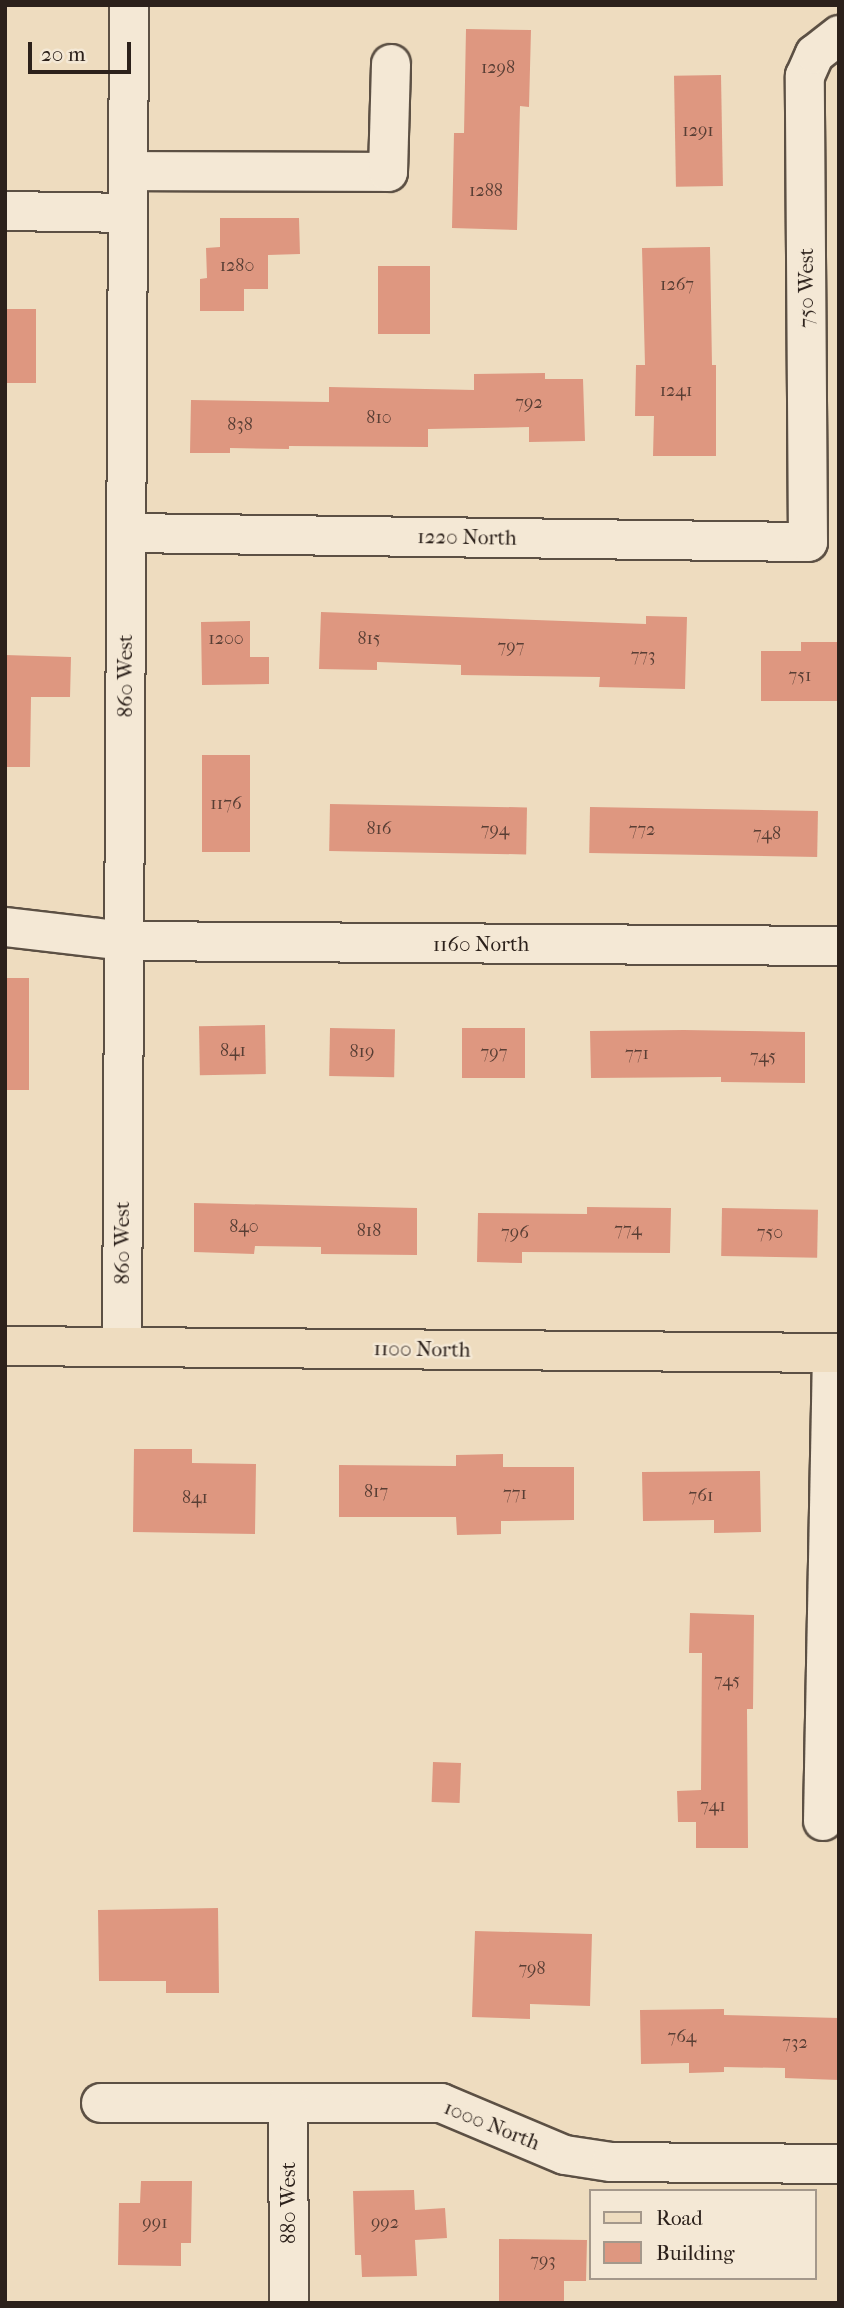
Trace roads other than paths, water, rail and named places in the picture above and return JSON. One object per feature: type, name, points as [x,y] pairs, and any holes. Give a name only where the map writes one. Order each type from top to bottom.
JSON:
[{"type":"main road","name":"1100 North","points":[[5,1346],[835,1353]]},
{"type":"street","name":"860 West","points":[[122,1346],[129,5]]},
{"type":"street","name":"750 West","points":[[808,542],[805,76],[815,54],[833,39]]},
{"type":"street","points":[[128,171],[388,172],[391,64]]},
{"type":"street","points":[[5,211],[128,213]]},
{"type":"street","name":"1220 North","points":[[126,533],[808,542]]},
{"type":"street","name":"1160 North","points":[[5,927],[124,941],[839,946]]},
{"type":"street","points":[[823,1821],[835,1353]]},
{"type":"street","name":"1000 North","points":[[101,2103],[441,2103],[565,2155],[611,2162],[839,2164]]},
{"type":"street","name":"880 West","points":[[288,2103],[289,2303]]}]
